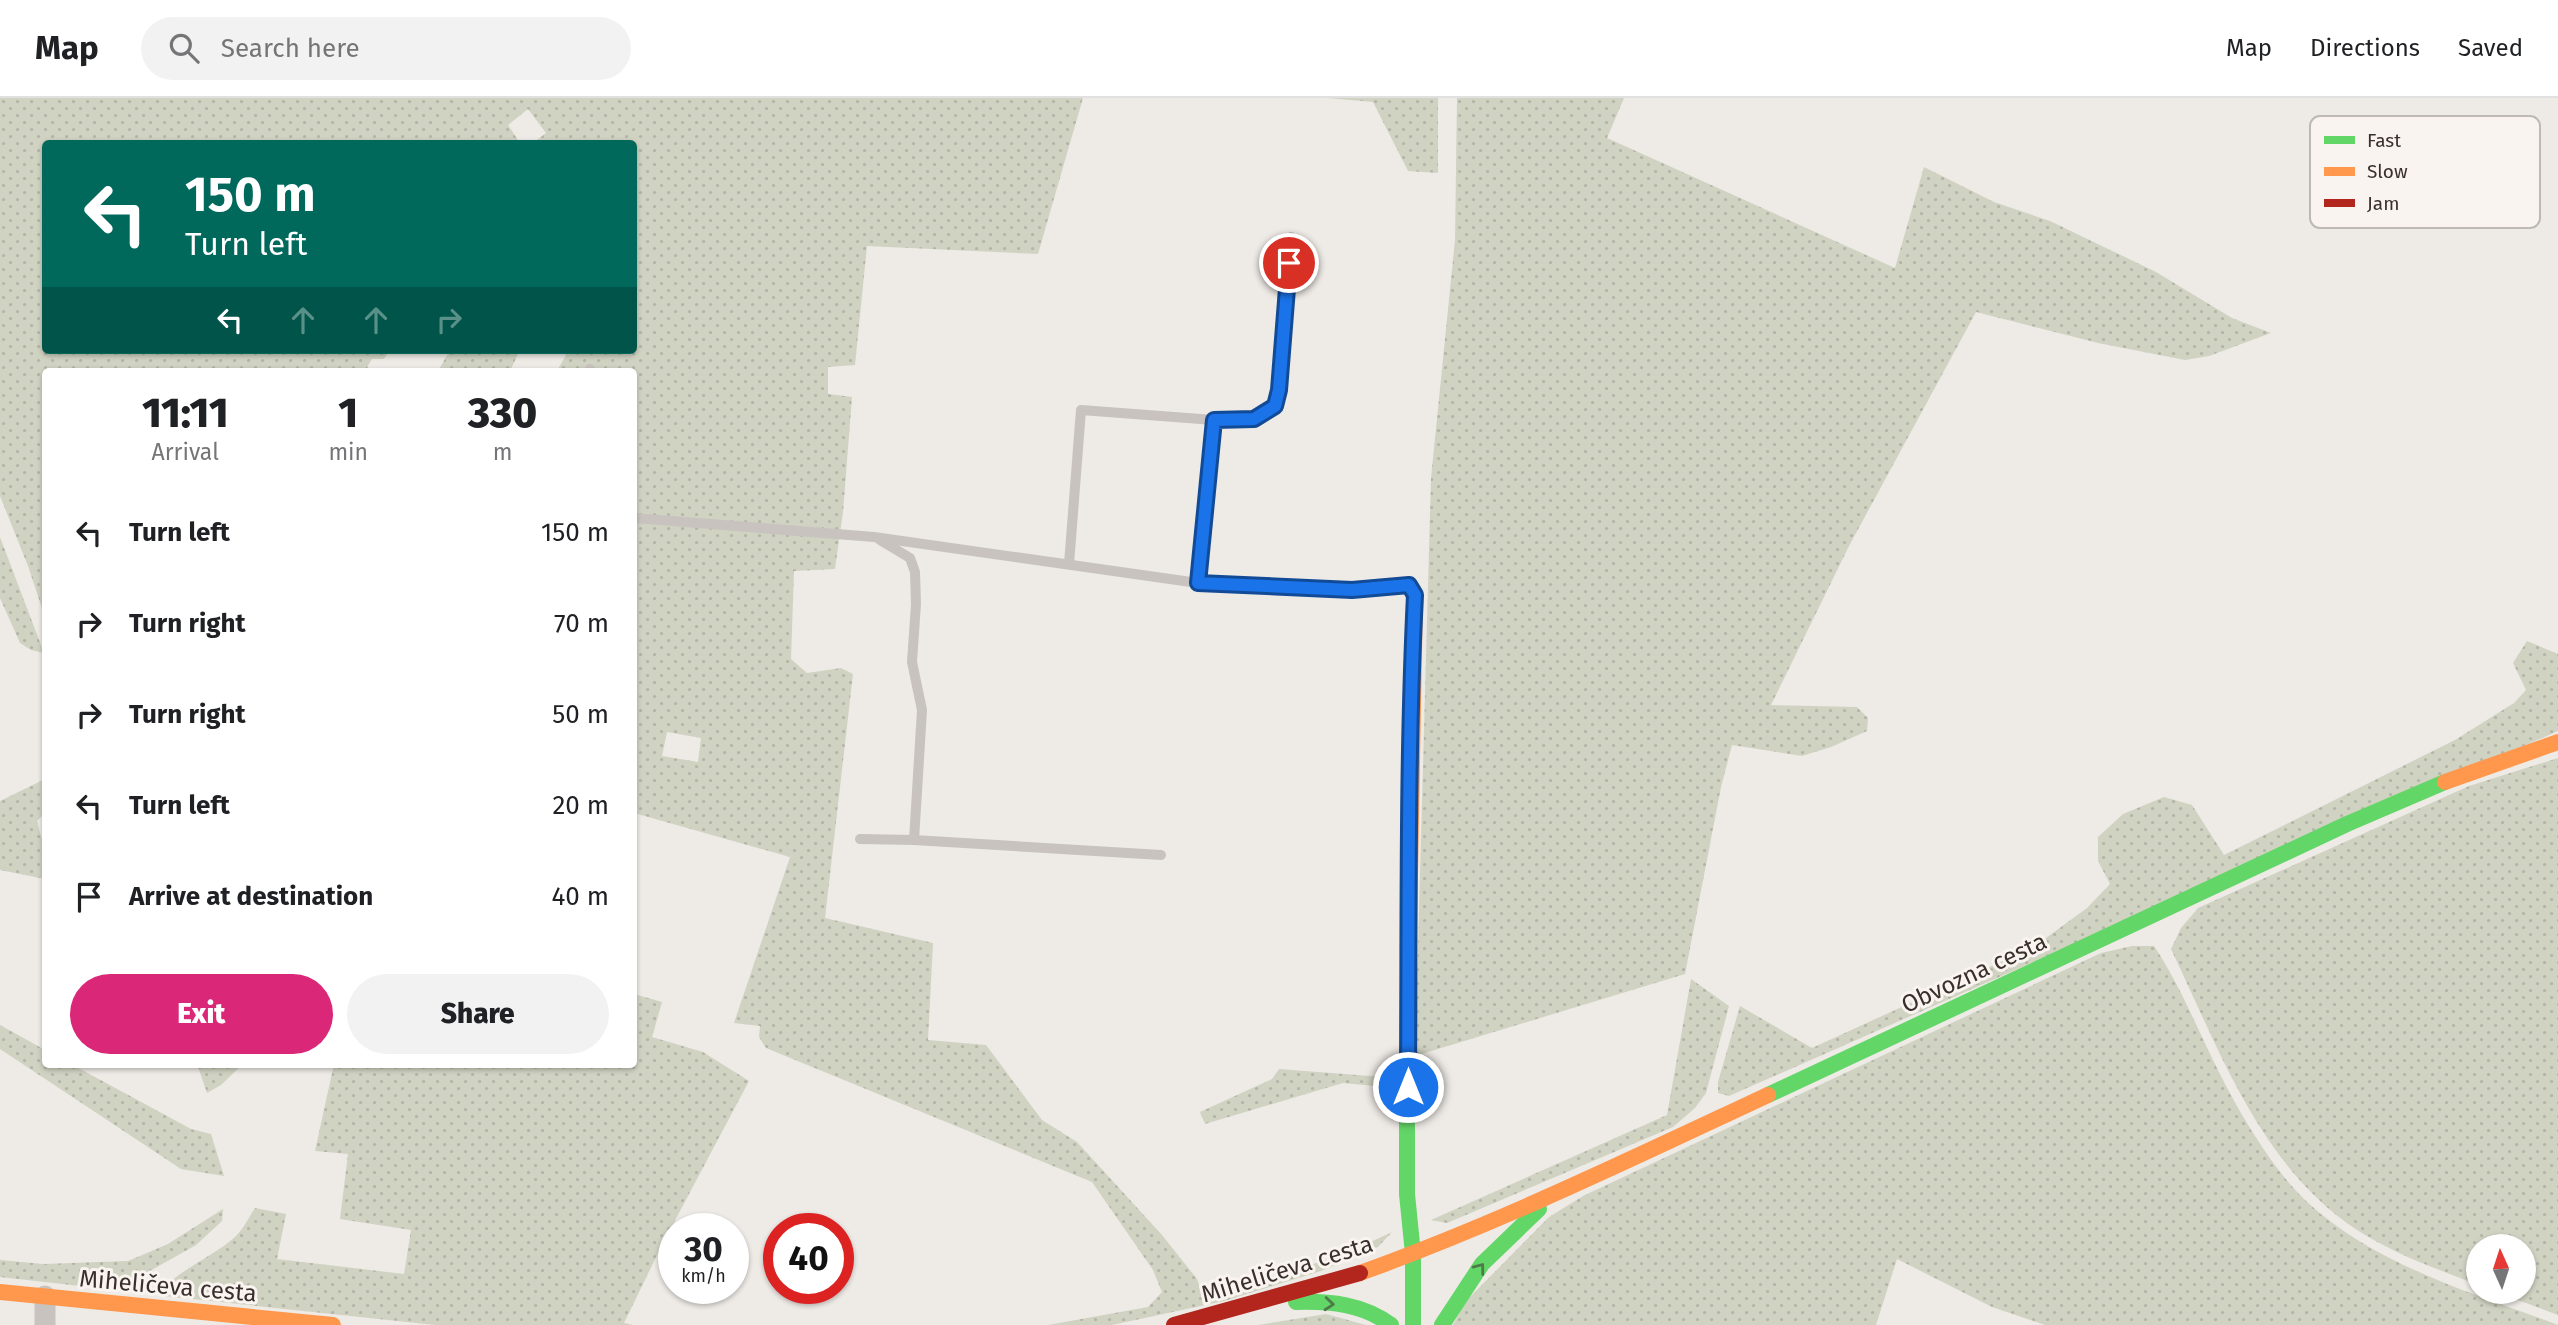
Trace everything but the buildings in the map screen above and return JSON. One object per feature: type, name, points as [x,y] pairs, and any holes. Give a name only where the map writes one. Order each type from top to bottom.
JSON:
[{"type":"street","points":[[1409,585],[1415,595],[1407,971],[1407,1194],[1413,1254],[1413,1325]]},
{"type":"street","name":"Obvozna cesta","points":[[1413,1254],[1556,1194],[2347,824],[2466,773],[2558,742]]},
{"type":"street","points":[[1442,1325],[1482,1264],[1519,1226],[1556,1194]]},
{"type":"street","name":"Miheličeva cesta","points":[[1174,1325],[1263,1303],[1347,1278],[1413,1254]]},
{"type":"street","name":"Miheličeva cesta","points":[[0,1292],[333,1325]]},
{"type":"street","points":[[45,1296],[45,1325]]},
{"type":"street","points":[[1263,1303],[1303,1302],[1357,1307],[1391,1325]]},
{"type":"lane","points":[[1069,564],[1081,410],[1214,420],[1254,419],[1275,406],[1279,390],[1291,237]]},
{"type":"lane","points":[[1198,583],[1214,420]]},
{"type":"lane","points":[[637,518],[874,537],[1198,583],[1352,590],[1409,585]]},
{"type":"lane","points":[[874,537],[910,558],[915,572],[912,662],[922,710],[914,840]]},
{"type":"lane","points":[[860,839],[1161,855]]},
{"type":"green space","points":[[0,98],[1083,98],[1038,254],[867,246],[855,365],[828,367],[828,394],[852,397],[843,512],[835,569],[794,571],[791,659],[807,673],[841,668],[853,674],[825,918],[933,943],[928,1040],[986,1045],[1042,1120],[1077,1142],[1162,1235],[1197,1279],[1202,1294],[1299,1269],[1345,1253],[1392,1232],[1378,1247],[1321,1271],[1224,1301],[1112,1325],[1048,1325],[1148,1307],[1162,1292],[1153,1270],[1092,1182],[766,1048],[759,1037],[760,1026],[734,1023],[790,857],[637,814],[637,368],[559,368],[564,354],[637,354],[637,140],[537,140],[546,133],[528,109],[508,125],[518,140],[42,140],[42,354],[387,354],[384,359],[372,359],[368,368],[42,368],[42,608],[0,496]],"holes":[[[667,732],[701,738],[698,762],[662,756]]]},
{"type":"green space","points":[[1327,98],[1438,98],[1438,173],[1408,171],[1373,102]]},
{"type":"green space","points":[[1457,98],[1624,98],[1607,138],[1895,268],[1924,167],[1994,202],[2050,221],[2156,272],[2232,318],[2271,333],[2209,356],[2185,360],[2098,343],[1976,312],[1849,546],[1771,705],[1857,707],[1868,718],[1867,731],[1802,756],[1732,745],[1721,787],[1685,974],[1415,1056],[1431,478],[1455,240]]},
{"type":"green space","points":[[448,354],[518,354],[511,368],[440,368]]},
{"type":"green space","points":[[0,537],[42,653],[20,643],[0,598]]},
{"type":"green space","points":[[2527,641],[2558,654],[2558,731],[1729,1096],[1718,1093],[1718,1082],[1740,1006],[1812,1048],[2035,946],[2087,908],[2110,884],[2098,861],[2098,837],[2123,814],[2164,797],[2192,805],[2224,855],[2455,740],[2514,703],[2526,690],[2513,663]]},
{"type":"green space","points":[[2558,758],[2558,1315],[2528,1304],[2536,1304],[2536,1234],[2466,1234],[2466,1280],[2386,1246],[2357,1230],[2323,1204],[2294,1173],[2268,1139],[2246,1103],[2225,1065],[2171,949],[2181,928],[2198,908],[2469,786]]},
{"type":"green space","points":[[42,780],[42,816],[37,821],[42,840],[42,878],[0,870],[0,801]]},
{"type":"green space","points":[[2132,946],[2154,946],[2249,1126],[2294,1189],[2333,1224],[2394,1260],[2466,1291],[2466,1304],[2501,1304],[2558,1325],[2045,1325],[1992,1307],[1897,1259],[1876,1325],[1453,1325],[1466,1301],[1549,1217],[1583,1196],[2101,953]]},
{"type":"green space","points":[[1691,979],[1729,1006],[1706,1093],[1695,1108],[1673,1127],[1447,1223],[1431,1220],[1667,1115]]},
{"type":"green space","points":[[637,995],[662,1002],[652,1037],[703,1052],[749,1081],[679,1213],[658,1213],[658,1253],[624,1323],[634,1325],[435,1325],[164,1296],[163,1288],[236,1236],[255,1208],[286,1214],[277,1259],[404,1274],[411,1230],[340,1219],[348,1154],[315,1151],[333,1068],[637,1068]]},
{"type":"green space","points":[[0,1025],[42,1048],[42,1068],[78,1068],[191,1129],[211,1134],[224,1176],[181,1169],[0,1049]]},
{"type":"green space","points":[[198,1068],[239,1068],[221,1085],[207,1093]]},
{"type":"green space","points":[[1279,1069],[1396,1078],[1396,1088],[1343,1083],[1205,1124],[1200,1112],[1272,1079]]},
{"type":"green space","points":[[223,1209],[222,1221],[196,1245],[116,1290],[0,1277],[0,1260],[43,1264],[128,1261],[168,1244]]},
{"type":"green space","points":[[1326,1314],[1366,1325],[1258,1325]]},
{"type":"traffic: fast","points":[[1768,1095],[2347,824],[2445,782]]},
{"type":"traffic: fast","points":[[1407,1040],[1407,1194],[1413,1254],[1413,1325]]},
{"type":"traffic: fast","points":[[1442,1325],[1482,1264],[1539,1209]]},
{"type":"traffic: fast","points":[[1296,1302],[1346,1305],[1369,1312],[1391,1325]]},
{"type":"traffic: slow","points":[[1407,1040],[1415,595],[1409,585]]},
{"type":"traffic: slow","points":[[2445,782],[2558,742]]},
{"type":"traffic: slow","points":[[1360,1273],[1515,1211],[1768,1095]]},
{"type":"traffic: slow","points":[[0,1292],[333,1325]]},
{"type":"traffic: jam","points":[[1174,1325],[1360,1273]]},
{"type":"route","points":[[1289,263],[1279,390],[1275,406],[1254,419],[1214,420],[1198,583],[1352,590],[1409,585],[1413,589],[1407,971],[1408,1087]]}]
